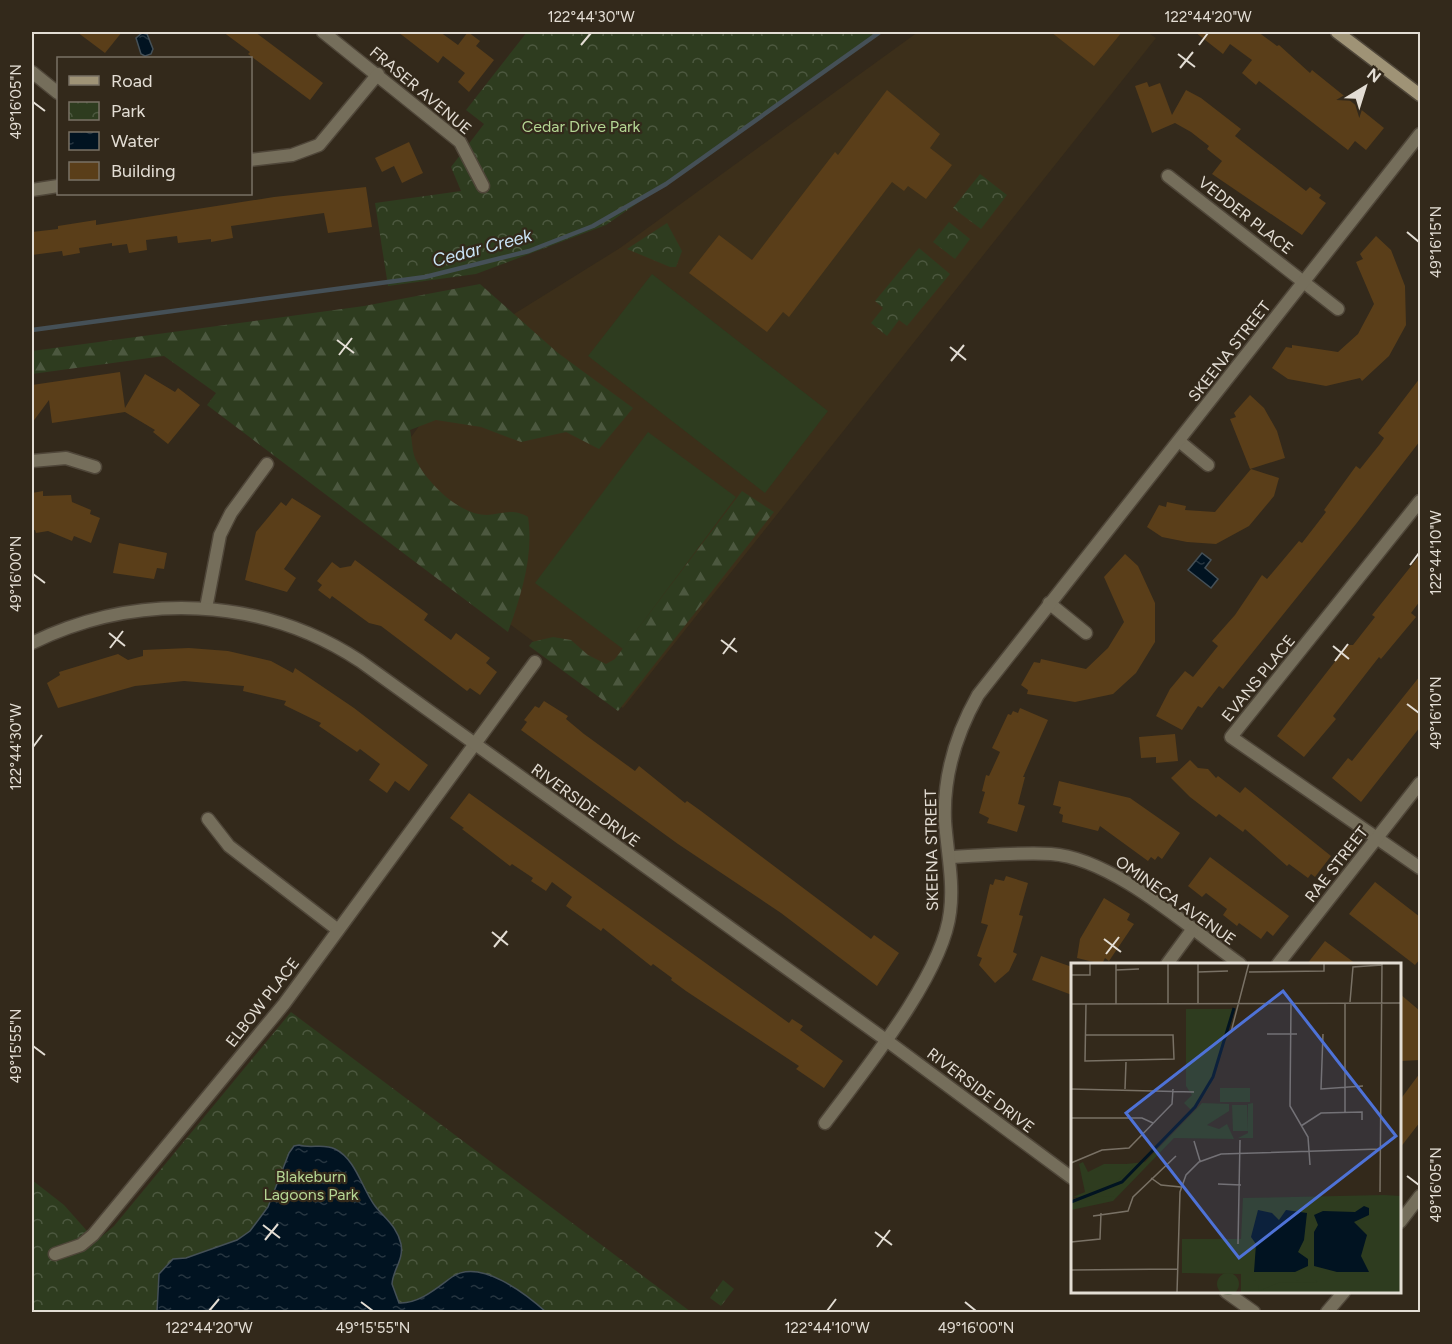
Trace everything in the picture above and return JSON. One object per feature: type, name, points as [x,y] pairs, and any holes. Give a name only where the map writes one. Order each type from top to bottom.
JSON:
[{"type":"main road","points":[[1337,32],[1420,95]]},
{"type":"street","name":"FRASER AVENUE","points":[[323,32],[460,141],[483,186]]},
{"type":"street","points":[[32,72],[57,92]]},
{"type":"street","points":[[252,160],[292,155],[319,145],[378,74]]},
{"type":"street","name":"SKEENA STREET","points":[[825,1123],[886,1040],[921,986],[938,950],[950,914],[950,857],[945,792],[948,770],[960,728],[978,695],[1420,134]]},
{"type":"street","name":"VEDDER PLACE","points":[[1167,176],[1304,281]]},
{"type":"street","points":[[32,190],[57,186]]},
{"type":"street","points":[[1304,281],[1338,309]]},
{"type":"street","points":[[1179,441],[1208,465]]},
{"type":"street","points":[[32,461],[66,458],[95,467]]},
{"type":"street","points":[[206,608],[220,535],[231,513],[267,464]]},
{"type":"street","name":"EVANS PLACE","points":[[1376,840],[1231,737],[1420,501]]},
{"type":"street","points":[[1049,603],[1086,633]]},
{"type":"street","name":"RIVERSIDE DRIVE","points":[[32,643],[67,627],[113,614],[159,608],[206,608],[270,620],[325,641],[360,661],[474,746],[886,1040],[1071,1177]]},
{"type":"street","name":"ELBOW PLACE","points":[[55,1254],[81,1245],[93,1234],[284,1004],[536,662]]},
{"type":"street","name":"RAE STREET","points":[[1279,963],[1420,783]]},
{"type":"street","points":[[207,819],[229,846],[338,930]]},
{"type":"street","points":[[1376,840],[1420,868]]},
{"type":"street","name":"OMINECA AVENUE","points":[[950,857],[1052,854],[1094,864],[1119,876],[1239,963]]},
{"type":"street","points":[[1168,963],[1192,930]]},
{"type":"street","points":[[1401,1221],[1420,1196]]},
{"type":"street","points":[[1227,1293],[1254,1312]]},
{"type":"street","points":[[1327,1312],[1343,1293]]},
{"type":"shaded area","points":[[918,32],[1147,32],[1156,38],[623,708],[357,511],[490,329],[620,248]]},
{"type":"green space","name":"Cedar Drive Park","points":[[527,32],[883,32],[606,225],[476,274],[388,286],[375,203],[461,191],[451,167],[484,124],[466,110]]},
{"type":"green space","points":[[980,174],[1007,195],[981,229],[953,208]]},
{"type":"green space","points":[[949,222],[970,239],[955,259],[933,242]]},
{"type":"green space","points":[[667,223],[682,251],[676,267],[670,267],[627,249]]},
{"type":"green space","points":[[919,248],[950,274],[907,326],[899,320],[887,336],[871,323],[883,308],[875,301]]},
{"type":"green space","points":[[652,274],[828,411],[765,493],[588,356]]},
{"type":"green space","points":[[480,284],[558,353],[633,408],[599,449],[566,432],[521,442],[481,427],[436,420],[410,430],[415,458],[427,477],[445,496],[476,514],[512,512],[528,517],[528,561],[522,590],[508,632],[207,405],[216,393],[164,356],[32,374],[32,351],[364,306]]},
{"type":"green space","points":[[648,432],[736,497],[623,649],[535,583]]},
{"type":"green space","points":[[742,491],[774,512],[618,711],[529,646],[532,642],[553,637],[571,640],[588,655],[606,664],[615,659]]},
{"type":"green space","name":"Blakeburn Lagoons Park","points":[[291,1012],[691,1312],[32,1312],[32,1180],[64,1205],[96,1241],[114,1226]]},
{"type":"green space","points":[[723,1280],[734,1289],[721,1306],[710,1298]]},
{"type":"water","points":[[142,33],[147,34],[153,49],[151,54],[145,56],[141,54],[136,38]]},
{"type":"water","points":[[1202,553],[1211,560],[1205,568],[1218,579],[1211,588],[1188,570]]},
{"type":"water","points":[[294,1146],[331,1147],[342,1154],[353,1167],[370,1199],[394,1227],[402,1250],[392,1284],[399,1303],[421,1298],[463,1272],[476,1272],[489,1275],[515,1288],[546,1312],[157,1312],[159,1274],[173,1259],[186,1258],[237,1240],[250,1231],[268,1207],[289,1153]]},
{"type":"building","points":[[77,32],[122,32],[105,53]]},
{"type":"building","points":[[223,32],[255,32],[323,83],[310,100],[248,54],[250,52]]},
{"type":"building","points":[[398,32],[440,32],[458,45],[468,32],[480,41],[476,46],[494,60],[469,92],[458,82],[465,73],[443,56],[438,63]]},
{"type":"building","points":[[1051,32],[1122,32],[1094,66]]},
{"type":"building","points":[[1195,32],[1258,32],[1277,46],[1279,45],[1310,73],[1312,70],[1384,128],[1366,150],[1355,141],[1348,150],[1259,81],[1256,85],[1242,73],[1252,60],[1230,44],[1223,54]]},
{"type":"building","points":[[1147,82],[1149,87],[1160,83],[1172,115],[1186,90],[1201,98],[1241,129],[1235,136],[1306,191],[1310,187],[1321,195],[1319,198],[1326,203],[1302,235],[1212,174],[1222,161],[1207,149],[1209,146],[1191,132],[1175,123],[1152,133],[1135,86]]},
{"type":"building","points":[[887,90],[940,134],[930,148],[952,165],[926,199],[908,186],[904,191],[892,182],[789,317],[783,312],[767,332],[689,273],[719,235],[752,260],[835,152],[838,155]]},
{"type":"building","points":[[409,142],[423,173],[402,183],[394,166],[382,172],[375,158]]},
{"type":"building","points":[[366,187],[372,227],[328,233],[324,213],[231,226],[233,238],[211,242],[211,239],[178,243],[177,236],[146,240],[147,250],[129,253],[127,244],[112,246],[112,243],[79,248],[80,253],[63,256],[62,251],[32,255],[32,232],[58,229],[58,226],[96,220],[96,225],[274,197]]},
{"type":"building","points":[[1376,236],[1391,250],[1405,286],[1406,325],[1389,356],[1362,381],[1360,378],[1326,386],[1288,379],[1272,368],[1286,347],[1292,348],[1292,345],[1338,352],[1358,334],[1374,304],[1356,262],[1363,259],[1360,254]]},
{"type":"building","points":[[120,372],[125,408],[145,374],[175,392],[178,388],[200,405],[168,444],[153,432],[155,430],[125,412],[52,423],[49,400],[32,423],[32,385]]},
{"type":"building","points":[[1420,378],[1420,441],[1356,524],[1223,689],[1219,686],[1202,708],[1198,706],[1182,730],[1156,716],[1170,689],[1185,671],[1193,677],[1218,646],[1212,641],[1235,615],[1262,575],[1267,579],[1299,541],[1302,543],[1326,512],[1324,510],[1356,466],[1360,469],[1380,444],[1384,438],[1378,433]]},
{"type":"building","points":[[1250,395],[1264,408],[1277,431],[1285,458],[1250,469],[1230,419],[1236,417],[1234,413]]},
{"type":"building","points":[[1251,469],[1279,478],[1274,496],[1249,526],[1216,544],[1162,537],[1147,527],[1159,505],[1166,507],[1167,502],[1186,506],[1185,510],[1215,512]]},
{"type":"building","points":[[43,491],[43,496],[71,495],[72,502],[91,510],[90,514],[100,518],[91,543],[74,536],[72,541],[48,531],[36,533],[32,530],[32,493]]},
{"type":"building","points":[[292,498],[321,516],[284,569],[296,578],[287,592],[245,580],[256,532],[281,502],[286,506]]},
{"type":"building","points":[[119,543],[167,553],[164,569],[157,568],[154,579],[113,573]]},
{"type":"building","points":[[1125,554],[1138,566],[1155,603],[1155,642],[1136,673],[1113,694],[1075,702],[1027,694],[1028,690],[1021,685],[1034,662],[1040,663],[1041,659],[1086,669],[1108,648],[1124,622],[1104,577]]},
{"type":"building","points":[[1420,555],[1420,601],[1411,613],[1416,617],[1381,659],[1379,657],[1333,716],[1336,719],[1304,757],[1277,736],[1348,645],[1353,645],[1375,617],[1372,615]]},
{"type":"building","points":[[355,560],[428,614],[424,620],[451,640],[456,633],[490,658],[486,663],[497,672],[480,695],[470,688],[467,691],[381,626],[369,623],[332,596],[330,599],[318,590],[322,585],[317,581],[332,562],[340,568],[351,566]]},
{"type":"building","points":[[189,648],[228,651],[271,661],[293,673],[295,668],[354,708],[428,765],[409,791],[395,781],[387,793],[369,780],[380,764],[360,749],[357,752],[319,726],[321,723],[284,705],[286,701],[243,691],[244,686],[184,681],[135,686],[58,708],[47,683],[60,675],[59,672],[118,654],[128,660],[143,656],[143,650]]},
{"type":"building","points":[[1420,676],[1420,727],[1361,802],[1332,778],[1348,758],[1352,761]]},
{"type":"building","points":[[544,701],[568,716],[566,719],[584,734],[635,771],[639,766],[685,803],[687,801],[701,811],[871,939],[874,935],[899,953],[877,986],[781,913],[678,844],[521,730],[527,722],[524,720],[535,706],[539,708]]},
{"type":"building","points":[[1020,708],[1048,720],[1023,777],[1025,777],[1018,804],[1025,806],[1017,832],[987,823],[989,818],[979,813],[985,792],[982,791],[986,775],[989,776],[1000,752],[992,748],[1008,714],[1011,715],[1013,711],[1018,713]]},
{"type":"building","points":[[1175,734],[1178,761],[1156,763],[1156,757],[1141,758],[1139,737]]},
{"type":"building","points":[[1190,760],[1198,768],[1208,769],[1216,778],[1218,776],[1240,793],[1245,787],[1331,856],[1315,877],[1311,874],[1308,878],[1289,864],[1287,866],[1245,829],[1243,832],[1219,814],[1216,817],[1190,797],[1171,778]]},
{"type":"building","points":[[1059,781],[1130,798],[1180,833],[1162,859],[1158,856],[1155,860],[1151,857],[1148,861],[1100,826],[1098,831],[1062,822],[1063,815],[1059,813],[1061,807],[1053,805]]},
{"type":"building","points":[[469,793],[789,1023],[792,1019],[803,1026],[800,1030],[843,1061],[824,1088],[796,1069],[799,1066],[686,991],[671,980],[672,978],[653,964],[651,966],[603,928],[601,931],[566,906],[572,897],[552,882],[546,891],[531,881],[533,878],[512,864],[510,866],[462,829],[464,828],[450,818]]},
{"type":"building","points":[[1210,857],[1289,916],[1273,936],[1267,931],[1261,939],[1239,923],[1237,926],[1223,915],[1227,909],[1206,893],[1202,897],[1188,886]]},
{"type":"building","points":[[1006,876],[1028,883],[1019,915],[1023,916],[1013,952],[1017,954],[1009,971],[995,983],[979,965],[982,958],[977,956],[988,925],[981,923],[990,884],[993,885],[995,879],[1004,881]]},
{"type":"building","points":[[1375,882],[1420,917],[1420,959],[1415,965],[1349,914]]},
{"type":"building","points":[[1104,898],[1130,914],[1127,920],[1134,924],[1109,961],[1105,958],[1102,963],[1077,958],[1080,939]]},
{"type":"building","points":[[1325,941],[1355,963],[1308,963]]},
{"type":"building","points":[[1041,956],[1071,967],[1071,995],[1032,980]]},
{"type":"building","points":[[1401,995],[1420,1011],[1420,1060],[1402,1061]]},
{"type":"building","points":[[1420,1073],[1420,1122],[1401,1147],[1401,1099]]},
{"type":"waterway","name":"Cedar Creek","points":[[32,330],[425,277],[529,251],[593,226],[666,184],[880,32]]}]
